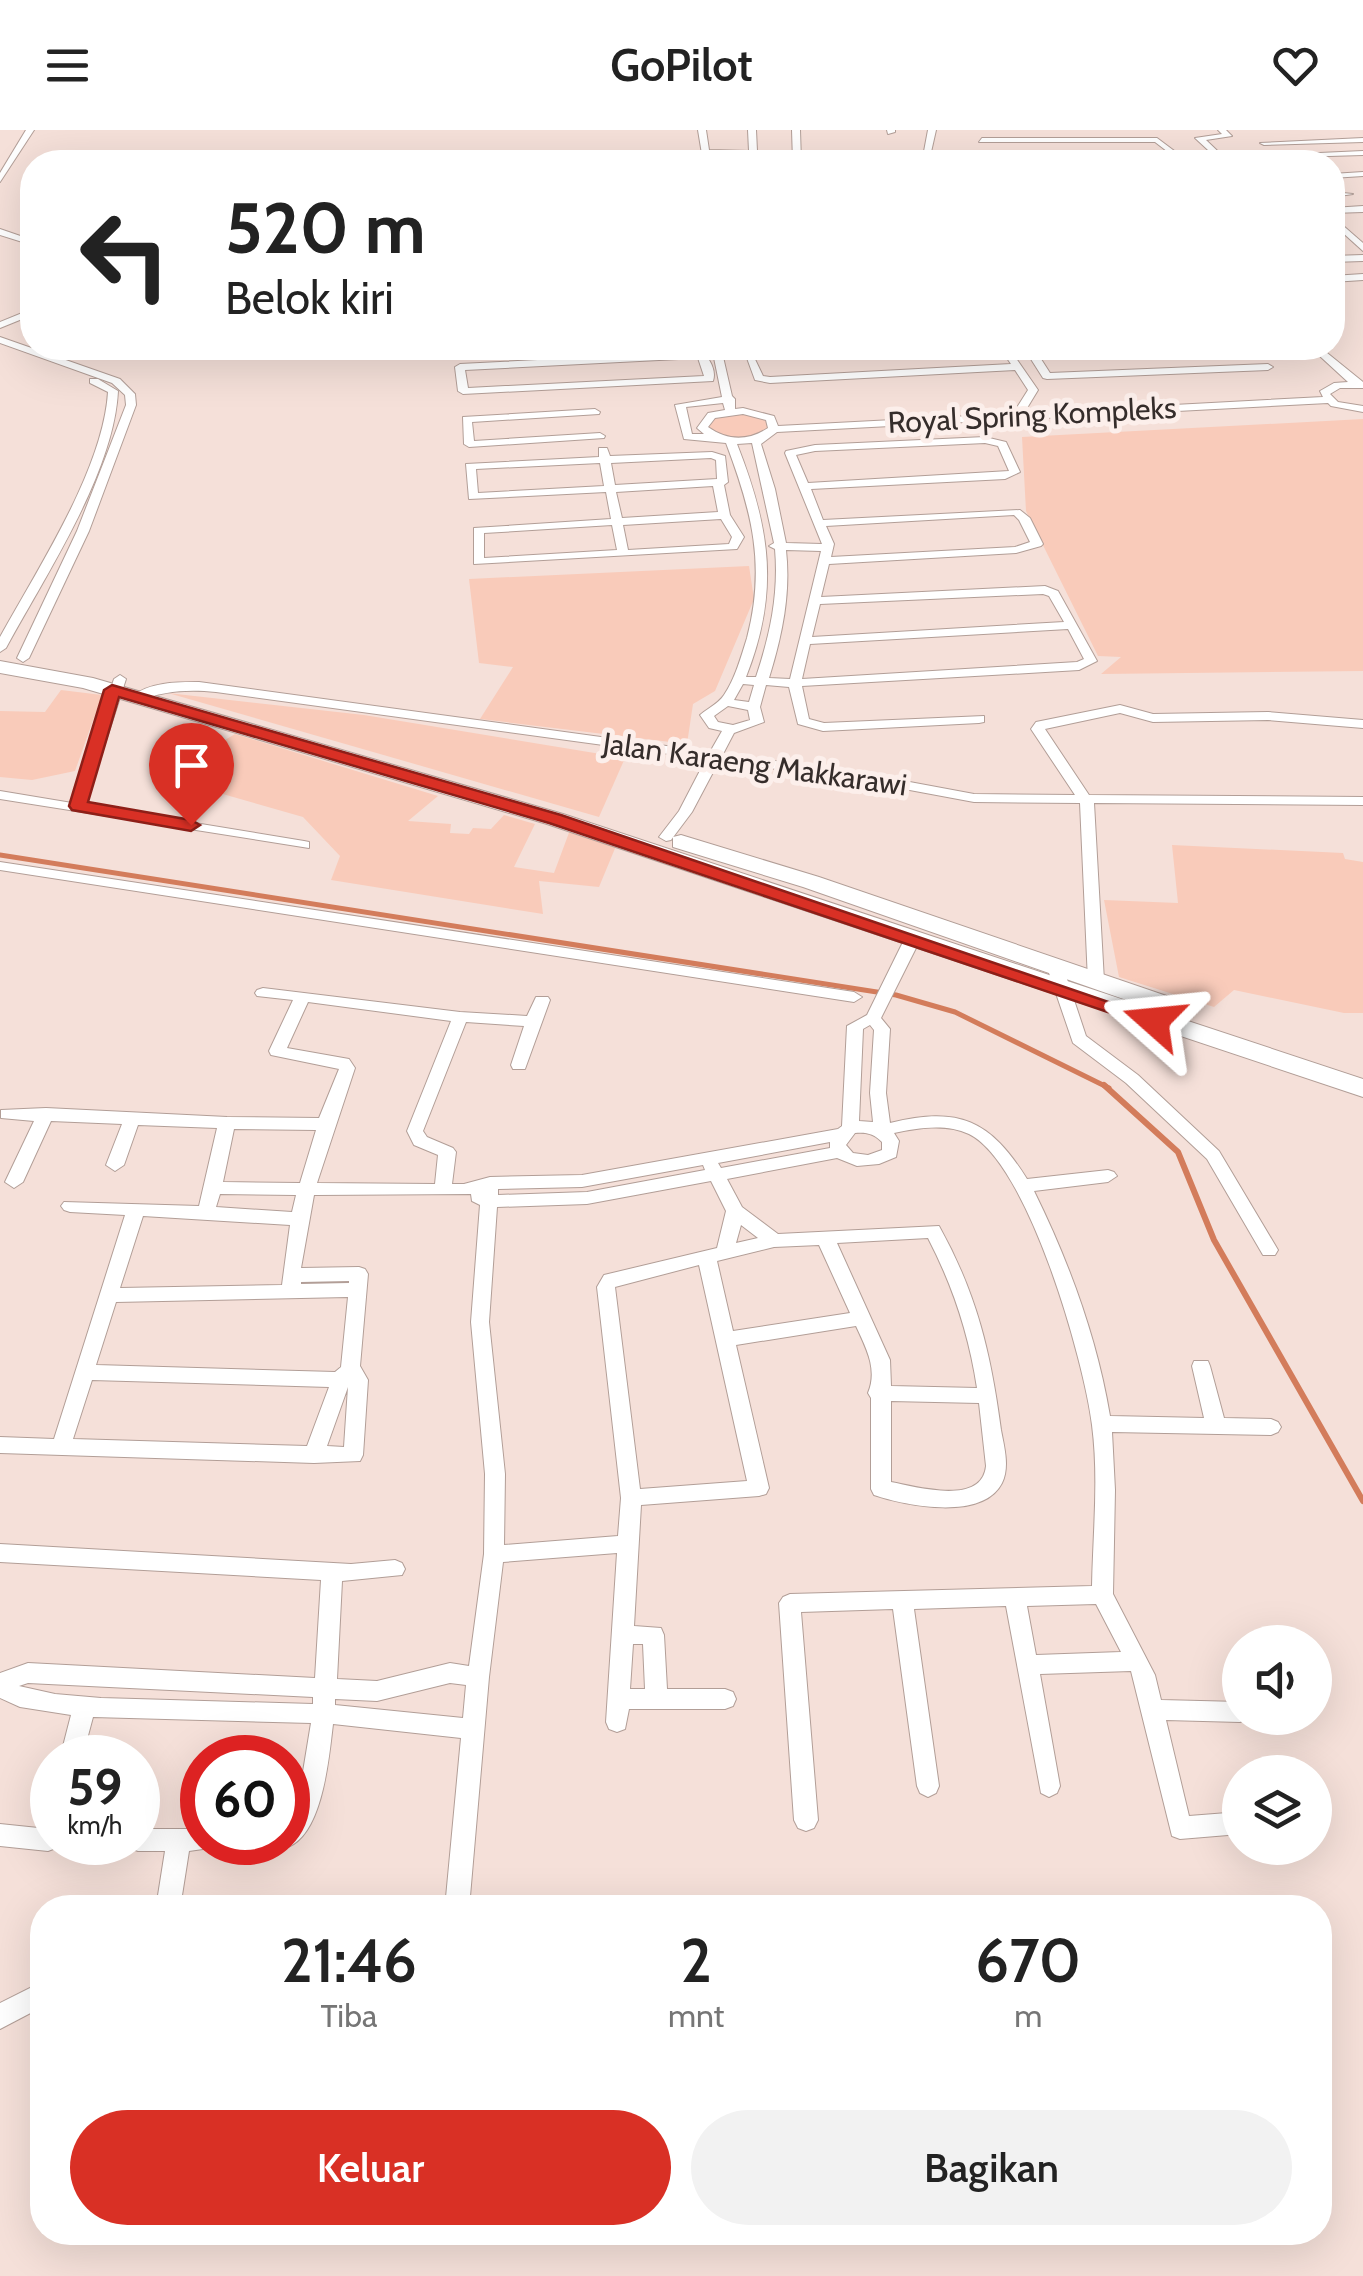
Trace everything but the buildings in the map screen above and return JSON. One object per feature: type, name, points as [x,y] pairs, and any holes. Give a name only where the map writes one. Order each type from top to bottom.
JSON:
[{"type":"main road","points":[[0,651],[555,819],[912,940],[1058,978],[1096,981],[1363,1069]]},
{"type":"main road","points":[[0,668],[116,684]]},
{"type":"main road","points":[[144,693],[812,882],[1058,978],[1363,1088]]},
{"type":"street","points":[[0,180],[30,130]]},
{"type":"street","points":[[1212,150],[1199,138],[1228,136],[1222,130]]},
{"type":"street","points":[[1003,150],[984,148],[982,138],[1159,140],[1170,150]]},
{"type":"street","points":[[1030,150],[1072,139]]},
{"type":"street","points":[[1264,142],[1363,140]]},
{"type":"street","points":[[1244,144],[1251,150]]},
{"type":"street","points":[[1345,194],[1349,194]]},
{"type":"street","points":[[0,651],[86,485],[114,397],[103,384],[34,360]]},
{"type":"street","points":[[23,658],[83,531],[131,405],[130,394],[116,381],[57,360]]},
{"type":"street","points":[[606,360],[460,367],[462,390],[706,380],[710,377],[703,360]]},
{"type":"street","points":[[719,360],[730,405],[702,422],[704,431],[723,439],[761,438]]},
{"type":"street","points":[[751,360],[759,378],[770,380],[1018,367]]},
{"type":"street","points":[[1014,360],[1033,390],[1016,411]]},
{"type":"street","points":[[1037,360],[1048,376],[1269,368],[1262,360]]},
{"type":"street","points":[[1325,360],[1338,379],[1359,385]]},
{"type":"street","points":[[582,362],[623,554]]},
{"type":"street","points":[[1338,379],[1326,397],[1363,409]]},
{"type":"street","name":"Royal Spring Kompleks","points":[[723,439],[688,437],[680,405],[730,405],[772,424],[1326,397]]},
{"type":"street","points":[[595,412],[467,419],[470,444],[600,436]]},
{"type":"street","points":[[723,439],[752,497],[764,546],[760,610],[738,680],[726,702],[707,714],[714,725],[729,729],[757,722],[754,707],[778,625],[783,547],[756,444],[772,424]]},
{"type":"street","points":[[806,486],[1005,476],[1015,472],[1002,444],[994,440],[814,448],[790,453],[823,523],[826,555],[795,683],[804,721],[812,726],[978,719]]},
{"type":"street","points":[[722,498],[616,522],[478,530],[478,562],[733,547],[738,536],[722,498],[726,478],[717,455],[470,466],[473,497],[609,489],[722,498],[752,497]]},
{"type":"street","points":[[764,546],[826,555],[1016,550],[1037,544],[1022,515],[1012,512],[823,523]]},
{"type":"street","points":[[738,680],[795,683],[1091,663],[1054,594],[1045,590],[817,602]]},
{"type":"street","points":[[806,641],[1072,626]]},
{"type":"street","points":[[78,806],[116,684]]},
{"type":"street","name":"Jalan Karaeng Makkarawi","points":[[144,693],[176,686],[264,695],[856,776],[974,798],[1363,802]]},
{"type":"street","points":[[726,702],[754,707]]},
{"type":"street","points":[[1096,981],[1087,802],[1038,729],[1040,725],[1120,710],[1153,718],[1268,716],[1363,724]]},
{"type":"street","points":[[666,838],[685,812],[729,729]]},
{"type":"street","points":[[0,795],[304,845]]},
{"type":"street","points":[[0,866],[854,997]]},
{"type":"street","points":[[213,1188],[309,1192],[443,1188],[587,1198],[711,1166],[843,1139],[867,1126],[882,1131],[891,1141],[890,1153],[878,1161],[857,1162],[843,1139],[852,1092],[855,1026],[876,1012],[912,940]]},
{"type":"street","points":[[1058,978],[1079,1039],[1146,1091],[1213,1155],[1270,1250]]},
{"type":"street","points":[[263,992],[460,1017],[533,1021]]},
{"type":"street","points":[[291,1284],[323,1124],[346,1066],[281,1054],[276,1047],[302,996]]},
{"type":"street","points":[[519,1065],[542,1000]]},
{"type":"street","points":[[876,1012],[882,1029],[878,1093],[882,1131]]},
{"type":"street","points":[[443,1188],[447,1152],[420,1141],[415,1131],[460,1017]]},
{"type":"street","points":[[853,1071],[879,1072]]},
{"type":"street","points":[[852,1092],[878,1093]]},
{"type":"street","points":[[7,1114],[323,1124]]},
{"type":"street","points":[[14,1182],[46,1114]]},
{"type":"street","points":[[115,1165],[132,1119]]},
{"type":"street","points":[[206,1213],[226,1123]]},
{"type":"street","points":[[882,1131],[909,1123],[969,1130],[986,1137],[1021,1186],[1070,1300],[1102,1424],[1102,1595],[1137,1661],[1180,1828],[1222,1825]]},
{"type":"street","points":[[711,1166],[735,1212],[774,1242]]},
{"type":"street","points":[[1021,1186],[1108,1176]]},
{"type":"street","points":[[458,1895],[478,1677],[494,1554],[494,1474],[480,1322],[489,1192]]},
{"type":"street","points":[[70,1206],[302,1218]]},
{"type":"street","points":[[61,1447],[136,1210]]},
{"type":"street","points":[[631,1498],[759,1488],[728,1339],[716,1256],[735,1212]]},
{"type":"street","points":[[725,1699],[657,1699],[618,1710],[631,1498],[606,1288],[610,1280],[774,1242],[933,1231],[972,1310],[988,1396],[994,1480],[978,1496],[959,1499],[881,1489],[880,1360],[826,1240]]},
{"type":"street","points":[[0,1445],[346,1457],[356,1452],[348,1375],[358,1281],[110,1295]]},
{"type":"street","points":[[728,1339],[862,1318]]},
{"type":"street","points":[[1202,1366],[1216,1426]]},
{"type":"street","points":[[86,1372],[348,1375]]},
{"type":"street","points":[[314,1455],[348,1375]]},
{"type":"street","points":[[878,1393],[988,1396]]},
{"type":"street","points":[[1102,1424],[1271,1427]]},
{"type":"street","points":[[494,1554],[628,1544]]},
{"type":"street","points":[[0,1554],[332,1572],[395,1569]]},
{"type":"street","points":[[310,1773],[324,1702],[332,1572]]},
{"type":"street","points":[[806,1820],[790,1603],[1102,1595]]},
{"type":"street","points":[[1015,1598],[1049,1786]]},
{"type":"street","points":[[902,1602],[928,1786]]},
{"type":"street","points":[[621,1634],[653,1634],[657,1699]]},
{"type":"street","points":[[1027,1665],[1137,1661]]},
{"type":"street","points":[[473,1729],[324,1702],[28,1673],[0,1685],[12,1697],[84,1707],[324,1702],[450,1673],[478,1677]]},
{"type":"street","points":[[77,1735],[84,1707]]},
{"type":"street","points":[[1152,1710],[1222,1712]]},
{"type":"street","points":[[0,1835],[30,1834]]},
{"type":"street","points":[[172,1895],[183,1865]]},
{"type":"street","points":[[0,2016],[30,2000]]},
{"type":"shaded area","points":[[728,412],[762,416],[771,423],[769,431],[736,438],[704,425],[710,417]]},
{"type":"shaded area","points":[[1363,419],[1363,671],[1101,674],[1121,657],[1098,656],[1026,511],[1022,437]]},
{"type":"shaded area","points":[[749,566],[754,599],[715,691],[693,704],[687,744],[480,719],[513,667],[479,663],[469,579]]},
{"type":"shaded area","points":[[61,690],[102,695],[75,771],[32,780],[0,777],[0,711],[45,712]]},
{"type":"shaded area","points":[[168,693],[364,715],[625,758],[599,817]]},
{"type":"shaded area","points":[[235,734],[438,796],[408,821],[451,824],[450,833],[469,834],[473,828],[491,829],[504,815],[535,824],[514,867],[554,873],[570,830],[616,846],[599,887],[539,881],[543,914],[331,880],[340,856],[303,817],[163,777]]},
{"type":"shaded area","points":[[1172,845],[1343,853],[1345,859],[1363,862],[1363,1013],[1344,1013],[1234,990],[1214,1007],[1119,977],[1104,900],[1178,903]]},
{"type":"waterway","points":[[0,855],[896,995],[955,1012],[1105,1086]]},
{"type":"waterway","points":[[1105,1086],[1109,1088]]},
{"type":"waterway","points":[[1105,1086],[1178,1152],[1214,1240],[1363,1501]]},
{"type":"route","points":[[191,825],[78,806],[112,690],[555,819],[1154,1021]]}]
